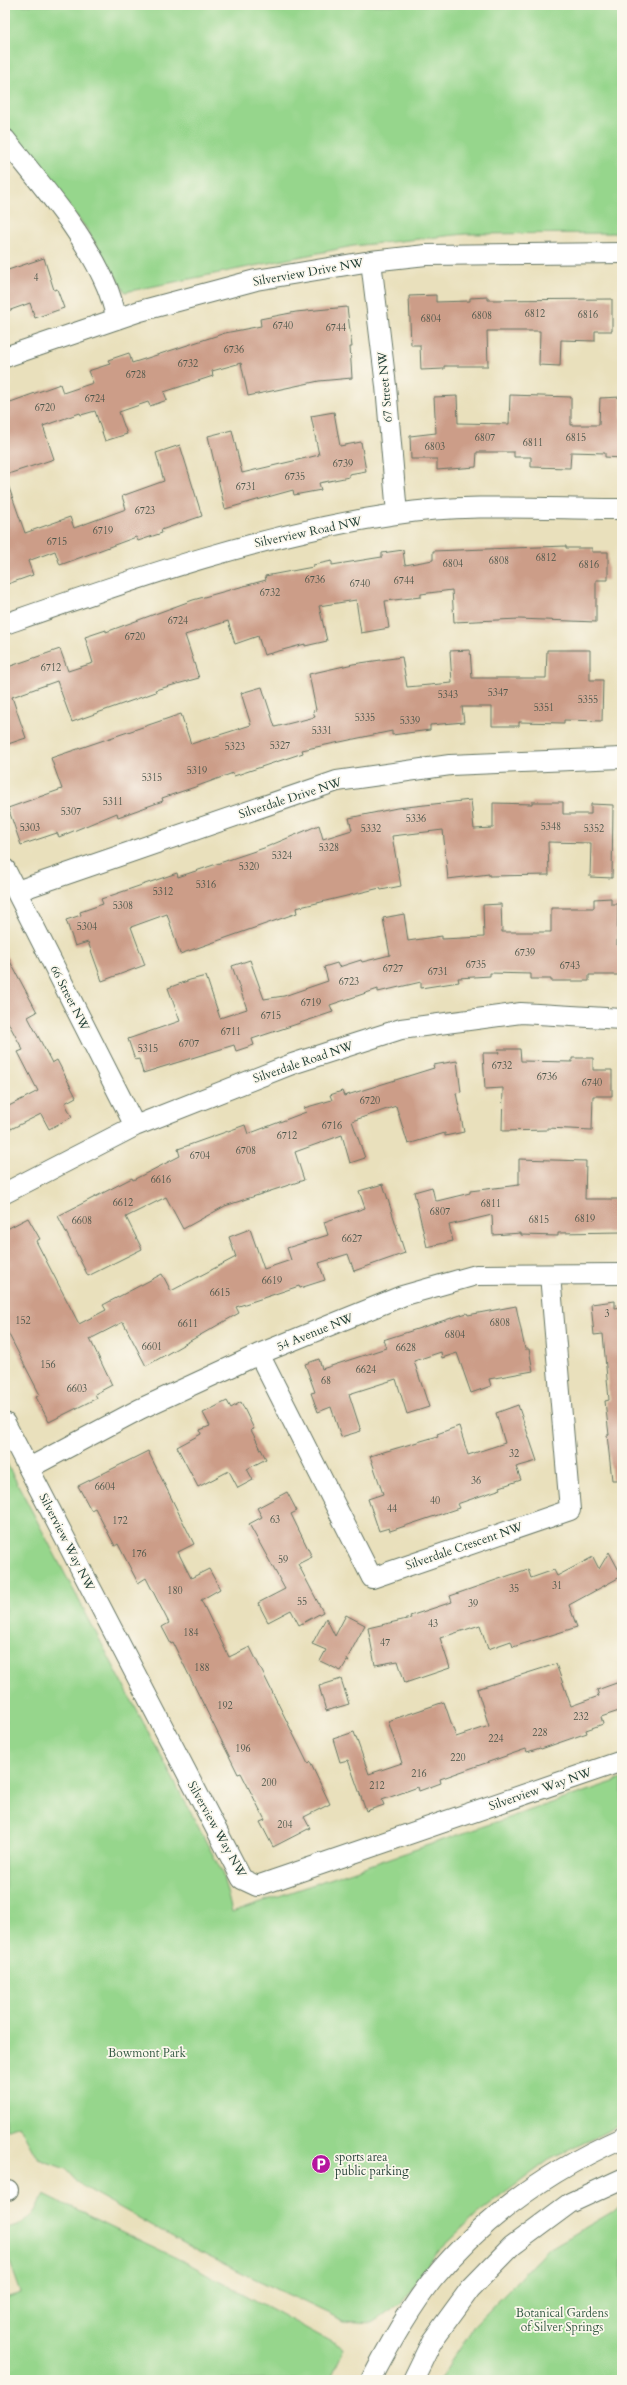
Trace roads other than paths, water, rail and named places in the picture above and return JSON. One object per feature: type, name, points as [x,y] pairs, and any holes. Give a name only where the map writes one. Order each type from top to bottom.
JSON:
[{"type":"street","points":[[5,139],[58,206],[82,241],[107,287],[117,319]]},
{"type":"street","name":"Silverview Drive NW","points":[[5,357],[117,319],[256,280],[371,261],[426,255],[622,253]]},
{"type":"street","name":"67 Street NW","points":[[371,261],[386,386],[397,514]]},
{"type":"street","name":"Silverview Road NW","points":[[5,624],[170,566],[274,537],[397,514],[448,509],[622,509]]},
{"type":"street","name":"Silverdale Drive NW","points":[[17,891],[337,781],[450,766],[622,758]]},
{"type":"street","name":"66 Street NW","points":[[5,869],[135,1126]]},
{"type":"street","name":"Silverdale Road NW","points":[[5,1193],[135,1126],[292,1064],[400,1029],[521,1013],[622,1019]]},
{"type":"street","name":"54 Avenue NW","points":[[29,1468],[140,1409],[259,1354],[402,1296],[476,1275],[622,1274]]},
{"type":"street","name":"Silverdale Crescent NW","points":[[259,1354],[372,1578],[570,1510],[550,1275]]},
{"type":"street","name":"Silverview Way NW","points":[[5,1423],[242,1879],[257,1886],[622,1761]]},
{"type":"street","points":[[371,2380],[389,2344],[433,2279],[478,2232],[528,2190],[584,2155],[622,2138]]},
{"type":"street","points":[[413,2380],[432,2341],[470,2289],[512,2246],[570,2203],[622,2179]]},
{"type":"place","name":"sports area public parking","points":[[321,2164]]},
{"type":"park label","name":"Bowmont Park","points":[[147,2053]]},
{"type":"park label","name":"Botanical Gardens of Silver Springs","points":[[562,2320]]}]
